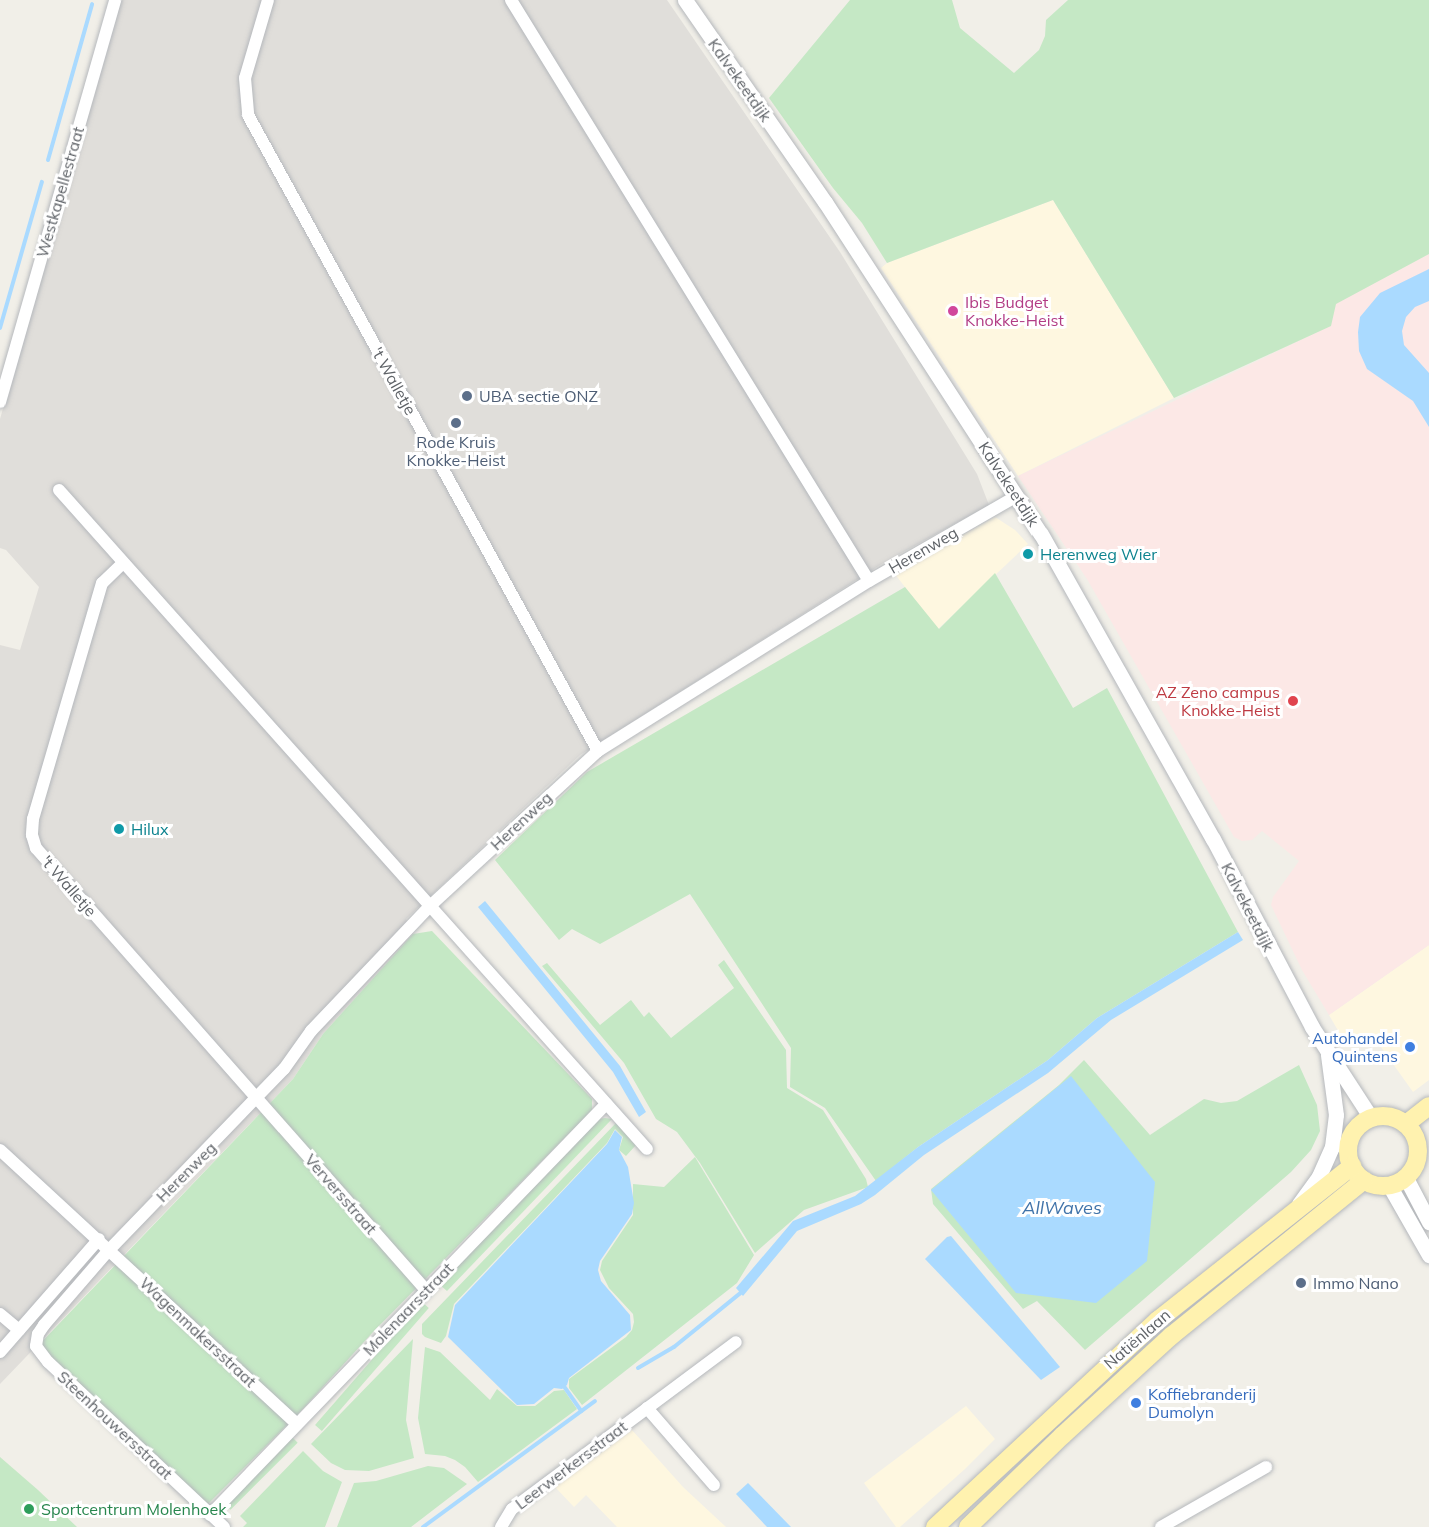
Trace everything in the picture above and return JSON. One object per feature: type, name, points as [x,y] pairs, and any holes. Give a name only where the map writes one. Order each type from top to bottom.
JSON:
[{"type":"main road","points":[[1417,1131],[1386,1116],[1371,1118],[1359,1126],[1351,1138],[1348,1152],[1358,1173],[1376,1185],[1398,1182],[1416,1164],[1417,1131],[1429,1106]]},
{"type":"main road","name":"Natiënlaan","points":[[935,1527],[1158,1320],[1294,1210],[1358,1173]]},
{"type":"main road","name":"Natiënlaan","points":[[968,1527],[1063,1435],[1171,1336],[1358,1173]]},
{"type":"street","name":"Westkapellestraat","points":[[0,402],[2,384],[115,0]]},
{"type":"street","name":"'t Walletje","points":[[268,0],[245,78],[248,115],[597,751]]},
{"type":"street","points":[[511,0],[869,581]]},
{"type":"street","name":"Kalvekeetdijk","points":[[685,0],[825,202],[1017,496],[1213,839],[1328,1055],[1371,1118]]},
{"type":"street","points":[[59,490],[647,1149]]},
{"type":"street","name":"Herenweg","points":[[36,1346],[38,1334],[44,1325],[110,1250],[284,1070],[310,1031],[430,906],[597,751],[869,581],[1017,496]]},
{"type":"street","name":"'t Walletje","points":[[123,563],[102,583],[33,819],[32,835],[36,848],[50,866],[256,1098]]},
{"type":"street","name":"Kalvekeetdijk","points":[[1294,1210],[1319,1176],[1332,1148],[1336,1115],[1328,1055]]},
{"type":"street","name":"Verversstraat","points":[[256,1098],[426,1290]]},
{"type":"street","name":"Molenaarsstraat","points":[[210,1515],[606,1104]]},
{"type":"street","points":[[0,1150],[99,1239],[0,1352]]},
{"type":"street","points":[[1398,1182],[1429,1222]]},
{"type":"street","points":[[1398,1182],[1429,1255]]},
{"type":"street","name":"Wagenmakersstraat","points":[[99,1239],[297,1424]]},
{"type":"street","points":[[0,1314],[19,1330]]},
{"type":"street","name":"Leerwerkersstraat","points":[[501,1527],[512,1509],[736,1342]]},
{"type":"street","name":"Steenhouwersstraat","points":[[36,1346],[48,1362],[224,1527]]},
{"type":"street","points":[[647,1408],[714,1485]]},
{"type":"street","points":[[1161,1527],[1266,1467]]},
{"type":"shaded area","points":[[120,0],[667,0],[840,252],[977,474],[989,505],[883,563],[580,755],[406,919],[413,934],[323,1034],[293,1079],[0,1384],[0,645],[20,650],[39,587],[6,550],[0,548],[0,419]]},
{"type":"shaded area","points":[[1053,200],[1174,398],[1018,476],[881,268],[887,263]]},
{"type":"shaded area","name":"AZ Zeno campus Knokke-Heist","points":[[1429,254],[1429,945],[1329,1015],[1302,970],[1271,905],[1273,897],[1299,861],[1262,831],[1252,840],[1242,841],[1234,837],[1087,579],[1018,476],[1330,326],[1335,304]]},
{"type":"shaded area","points":[[995,517],[1015,530],[1028,544],[938,629],[894,573]]},
{"type":"shaded area","points":[[1429,945],[1429,1080],[1413,1092],[1371,1033],[1347,1046],[1329,1015]]},
{"type":"shaded area","points":[[966,1406],[995,1439],[900,1527],[896,1527],[864,1483]]},
{"type":"shaded area","points":[[632,1430],[683,1487],[726,1527],[617,1527],[586,1495],[574,1507],[555,1487]]},
{"type":"green space","points":[[850,0],[952,0],[960,28],[1014,73],[1039,50],[1045,36],[1046,20],[1068,0],[1429,0],[1429,254],[1336,304],[1331,326],[1174,398],[1053,200],[887,263],[862,223],[833,188],[769,98]]},
{"type":"green space","points":[[995,573],[1073,708],[1107,688],[1238,932],[1097,1018],[1048,1060],[918,1147],[876,1181],[825,1108],[790,1087],[791,1048],[690,894],[600,944],[572,929],[559,940],[495,860],[587,772],[905,587],[939,629]]},
{"type":"green space","points":[[432,931],[592,1099],[592,1110],[373,1332],[301,1411],[201,1511],[34,1350],[293,1079],[323,1034],[413,934]]},
{"type":"green space","points":[[724,960],[786,1050],[787,1088],[823,1110],[866,1179],[868,1187],[804,1210],[755,1253],[700,1163],[677,1132],[656,1119],[624,1063],[542,966],[547,963],[600,1025],[631,1000],[644,1017],[649,1012],[671,1038],[734,988],[718,965]]},
{"type":"green space","points":[[1084,1060],[1150,1135],[1204,1099],[1221,1103],[1237,1101],[1299,1065],[1317,1105],[1320,1131],[1311,1150],[1291,1172],[1085,1350],[1037,1301],[1023,1309],[933,1204],[931,1189],[1059,1085]]},
{"type":"green space","points":[[599,1119],[612,1119],[447,1291],[440,1285]]},
{"type":"green space","points":[[616,1123],[636,1145],[626,1156],[619,1150],[623,1137],[615,1129],[607,1143],[454,1304],[446,1336],[441,1343],[425,1337],[422,1334],[422,1324]]},
{"type":"green space","points":[[695,1157],[754,1255],[737,1283],[582,1405],[569,1388],[569,1379],[626,1337],[632,1330],[634,1322],[633,1314],[609,1288],[600,1270],[602,1261],[633,1215],[633,1184],[664,1187]]},
{"type":"green space","points":[[422,1302],[429,1308],[322,1431],[315,1425]]},
{"type":"green space","points":[[413,1339],[406,1420],[414,1458],[369,1471],[345,1470],[331,1463],[311,1444]]},
{"type":"green space","points":[[425,1347],[440,1352],[490,1400],[497,1389],[517,1406],[535,1406],[554,1391],[564,1390],[577,1409],[478,1482],[465,1467],[455,1460],[445,1456],[425,1454],[418,1418]]},
{"type":"green space","points":[[292,1437],[298,1443],[230,1510],[225,1504]]},
{"type":"green space","points":[[303,1451],[323,1471],[342,1482],[325,1527],[243,1527],[247,1523],[240,1516]]},
{"type":"green space","name":"Sportcentrum Molenhoek","points":[[0,1457],[38,1490],[77,1527],[0,1527]]},
{"type":"green space","points":[[428,1466],[444,1468],[467,1484],[411,1527],[337,1527],[354,1483],[376,1481]]},
{"type":"water","points":[[1429,269],[1429,301],[1415,307],[1406,317],[1402,331],[1404,345],[1429,373],[1429,427],[1413,401],[1367,369],[1359,351],[1358,332],[1360,317],[1380,293]]},
{"type":"water","points":[[485,901],[620,1066],[646,1112],[639,1117],[613,1072],[478,907]]},
{"type":"water","points":[[1238,932],[1243,940],[1111,1020],[1048,1073],[924,1155],[875,1195],[861,1204],[797,1231],[743,1296],[736,1288],[793,1221],[855,1196],[918,1147],[1048,1060],[1097,1018]]},
{"type":"water","name":"AllWaves","points":[[1071,1076],[1155,1182],[1147,1261],[1096,1303],[1016,1293],[931,1190]]},
{"type":"water","points":[[615,1130],[622,1137],[619,1150],[628,1167],[634,1203],[632,1214],[600,1261],[598,1270],[601,1281],[630,1315],[631,1330],[569,1378],[567,1385],[562,1389],[554,1388],[534,1404],[517,1405],[448,1337],[455,1305],[607,1144]]},
{"type":"water","points":[[951,1236],[1060,1367],[1041,1380],[925,1259],[947,1237]]},
{"type":"water","points":[[748,1483],[791,1527],[767,1527],[736,1494]]},
{"type":"waterway","points":[[48,160],[92,4]]},
{"type":"waterway","points":[[0,328],[42,182]]},
{"type":"waterway","points":[[638,1368],[674,1347],[743,1291]]},
{"type":"waterway","points":[[563,1385],[581,1411]]},
{"type":"waterway","points":[[423,1527],[595,1401]]},
{"type":"place","name":"Ibis Budget Knokke-Heist","points":[[953,311]]},
{"type":"place","name":"UBA sectie ONZ","points":[[467,396]]},
{"type":"place","name":"Rode Kruis Knokke-Heist","points":[[456,423]]},
{"type":"place","name":"Herenweg Wier","points":[[1028,554]]},
{"type":"place","name":"AZ Zeno campus Knokke-Heist","points":[[1293,701]]},
{"type":"place","name":"Hilux","points":[[119,829]]},
{"type":"place","name":"Autohandel Quintens","points":[[1410,1047]]},
{"type":"place","name":"Immo Nano","points":[[1301,1283]]},
{"type":"place","name":"Koffiebranderij Dumolyn","points":[[1136,1403]]},
{"type":"place","name":"Sportcentrum Molenhoek","points":[[29,1509]]}]
